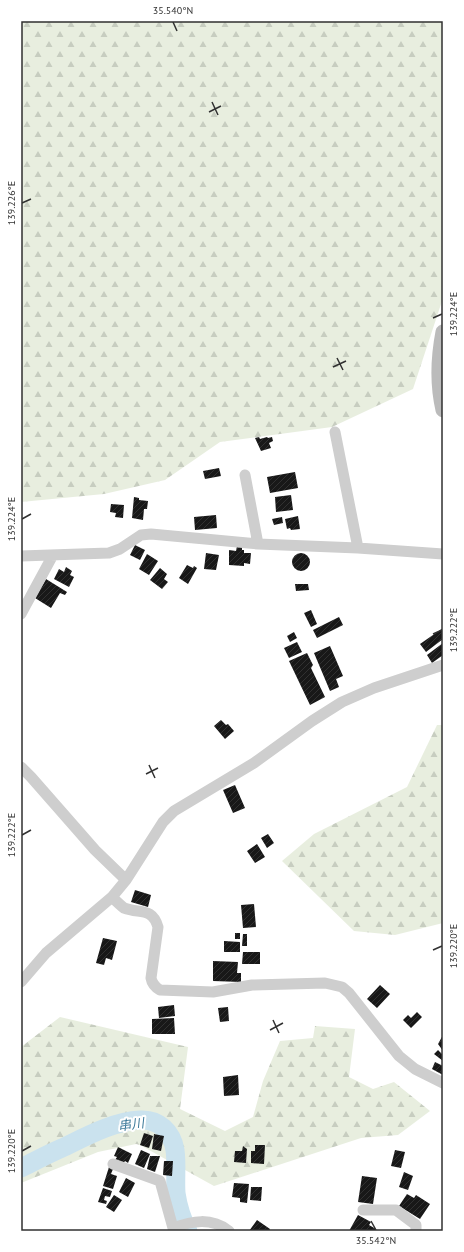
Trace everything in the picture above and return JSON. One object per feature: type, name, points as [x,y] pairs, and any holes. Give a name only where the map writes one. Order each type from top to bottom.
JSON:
[{"type":"street","points":[[443,332],[438,370],[443,410]]},
{"type":"street","points":[[335,432],[358,548]]},
{"type":"street","points":[[245,475],[258,544]]},
{"type":"street","points":[[21,556],[109,553],[120,549],[141,534],[258,544],[358,548],[443,554]]},
{"type":"street","points":[[21,614],[53,554]]},
{"type":"street","points":[[21,982],[46,953],[112,897],[126,880],[163,822],[174,811],[254,763],[312,721],[342,702],[374,688],[443,665]]},
{"type":"street","points":[[21,767],[95,850],[126,880]]},
{"type":"street","points":[[112,897],[124,908],[147,913],[153,916],[158,928],[151,978],[152,983],[160,990],[213,992],[252,985],[334,984],[342,987],[355,1000],[398,1056],[415,1069],[443,1083]]},
{"type":"street","points":[[113,1164],[160,1181],[173,1228],[200,1221],[213,1223],[228,1231]]},
{"type":"street","points":[[363,1210],[396,1210],[416,1225],[416,1231]]},
{"type":"green space","points":[[21,21],[443,21],[443,298],[413,389],[332,427],[220,442],[165,480],[104,494],[21,502]]},
{"type":"green space","points":[[437,725],[443,725],[443,923],[395,935],[354,931],[282,861],[314,834],[407,787]]},
{"type":"green space","points":[[60,1017],[188,1047],[180,1109],[225,1131],[253,1117],[263,1081],[280,1041],[313,1038],[315,1026],[355,1029],[349,1077],[373,1089],[394,1082],[430,1111],[398,1135],[361,1138],[214,1186],[136,1144],[98,1152],[21,1183],[21,1047]]},
{"type":"building","points":[[259,437],[260,439],[272,437],[273,441],[269,443],[271,448],[261,451],[255,438]]},
{"type":"building","points":[[219,468],[221,476],[205,479],[203,471]]},
{"type":"building","points":[[295,472],[298,488],[270,493],[267,477]]},
{"type":"building","points":[[291,495],[293,510],[276,512],[275,497]]},
{"type":"building","points":[[134,497],[139,498],[139,500],[148,501],[147,509],[144,509],[143,520],[132,518]]},
{"type":"building","points":[[111,504],[124,505],[123,518],[115,517],[116,513],[110,512]]},
{"type":"building","points":[[216,515],[217,528],[195,530],[194,517]]},
{"type":"building","points":[[298,516],[300,529],[287,529],[285,519]]},
{"type":"building","points":[[282,517],[283,523],[274,525],[272,519]]},
{"type":"building","points":[[135,545],[145,550],[140,560],[130,555]]},
{"type":"building","points":[[237,546],[242,546],[244,553],[251,553],[250,564],[244,563],[244,566],[229,565],[229,550],[236,551]]},
{"type":"building","points":[[206,553],[219,555],[216,570],[204,569]]},
{"type":"building","points":[[301,553],[307,556],[310,562],[307,568],[301,571],[295,568],[292,562],[295,556]]},
{"type":"building","points":[[147,554],[158,561],[149,575],[139,569]]},
{"type":"building","points":[[187,565],[197,568],[188,584],[179,578]]},
{"type":"building","points":[[66,567],[72,571],[70,575],[74,577],[69,587],[54,579],[59,569],[64,572]]},
{"type":"building","points":[[160,568],[167,574],[164,579],[168,582],[162,589],[150,580]]},
{"type":"building","points":[[46,579],[67,592],[65,595],[60,593],[51,608],[35,598]]},
{"type":"building","points":[[295,584],[308,584],[309,590],[296,591]]},
{"type":"building","points":[[311,610],[317,624],[311,627],[304,613]]},
{"type":"building","points":[[339,617],[343,625],[317,638],[313,630]]},
{"type":"building","points":[[443,628],[443,639],[426,652],[420,644]]},
{"type":"building","points":[[294,632],[297,638],[290,642],[287,636]]},
{"type":"building","points":[[297,642],[302,652],[289,658],[284,648]]},
{"type":"building","points":[[443,643],[443,655],[432,663],[427,655]]},
{"type":"building","points":[[330,646],[343,676],[336,679],[339,687],[330,691],[314,653]]},
{"type":"building","points":[[307,653],[313,665],[311,668],[325,697],[310,705],[289,661]]},
{"type":"building","points":[[221,720],[226,725],[228,724],[234,731],[225,739],[214,726]]},
{"type":"building","points":[[235,785],[245,808],[233,813],[223,790]]},
{"type":"building","points":[[268,834],[274,843],[267,848],[261,838]]},
{"type":"building","points":[[257,844],[265,857],[255,863],[247,851]]},
{"type":"building","points":[[135,890],[151,895],[148,907],[131,902]]},
{"type":"building","points":[[254,904],[256,927],[243,928],[241,905]]},
{"type":"building","points":[[235,933],[240,933],[240,939],[235,939]]},
{"type":"building","points":[[243,934],[247,934],[247,946],[242,946]]},
{"type":"building","points":[[103,938],[117,941],[112,960],[106,958],[104,965],[96,963]]},
{"type":"building","points":[[224,941],[240,942],[240,952],[224,952]]},
{"type":"building","points":[[243,952],[260,952],[260,964],[242,964]]},
{"type":"building","points":[[213,961],[238,962],[237,973],[241,973],[241,982],[213,981]]},
{"type":"building","points":[[380,985],[390,994],[377,1008],[367,999]]},
{"type":"building","points":[[174,1005],[175,1016],[159,1018],[158,1007]]},
{"type":"building","points":[[228,1007],[229,1021],[220,1022],[218,1008]]},
{"type":"building","points":[[417,1012],[422,1017],[411,1028],[403,1020],[408,1015],[411,1018]]},
{"type":"building","points":[[174,1018],[175,1034],[152,1034],[152,1019]]},
{"type":"building","points":[[443,1035],[443,1051],[438,1044]]},
{"type":"building","points":[[438,1050],[443,1055],[443,1061],[434,1054]]},
{"type":"building","points":[[435,1062],[443,1066],[443,1075],[432,1069]]},
{"type":"building","points":[[238,1075],[239,1095],[224,1096],[223,1077]]},
{"type":"building","points":[[144,1133],[153,1136],[149,1148],[140,1145]]},
{"type":"building","points":[[154,1134],[164,1136],[161,1151],[152,1149]]},
{"type":"building","points":[[255,1145],[265,1145],[264,1164],[251,1163],[251,1151],[255,1151]]},
{"type":"building","points":[[243,1146],[247,1149],[246,1163],[234,1162],[235,1151],[242,1151]]},
{"type":"building","points":[[118,1147],[132,1154],[128,1163],[125,1161],[123,1164],[115,1160],[117,1157],[114,1156]]},
{"type":"building","points":[[141,1150],[150,1154],[144,1168],[135,1164]]},
{"type":"building","points":[[395,1150],[405,1152],[401,1168],[391,1166]]},
{"type":"building","points":[[150,1156],[160,1156],[155,1172],[147,1169]]},
{"type":"building","points":[[164,1161],[173,1161],[172,1176],[163,1175]]},
{"type":"building","points":[[109,1167],[113,1169],[111,1174],[117,1176],[113,1189],[103,1186]]},
{"type":"building","points":[[404,1172],[413,1176],[408,1190],[399,1187]]},
{"type":"building","points":[[362,1176],[377,1178],[373,1204],[358,1202]]},
{"type":"building","points":[[126,1178],[135,1183],[128,1197],[119,1192]]},
{"type":"building","points":[[234,1183],[249,1184],[247,1203],[240,1202],[240,1198],[232,1197]]},
{"type":"building","points":[[251,1187],[262,1187],[261,1201],[250,1200]]},
{"type":"building","points":[[103,1188],[112,1191],[110,1197],[105,1196],[104,1200],[107,1201],[106,1204],[98,1202]]},
{"type":"building","points":[[407,1194],[414,1198],[416,1195],[430,1204],[420,1219],[399,1206]]},
{"type":"building","points":[[114,1195],[122,1200],[114,1212],[106,1207]]},
{"type":"building","points":[[358,1215],[371,1222],[369,1225],[376,1229],[375,1231],[349,1231]]},
{"type":"building","points":[[257,1220],[270,1229],[269,1231],[249,1231]]},
{"type":"waterway","name":"串川","points":[[21,1168],[110,1126],[140,1120],[147,1120],[159,1124],[168,1132],[175,1150],[176,1193],[180,1213],[188,1231]]}]
